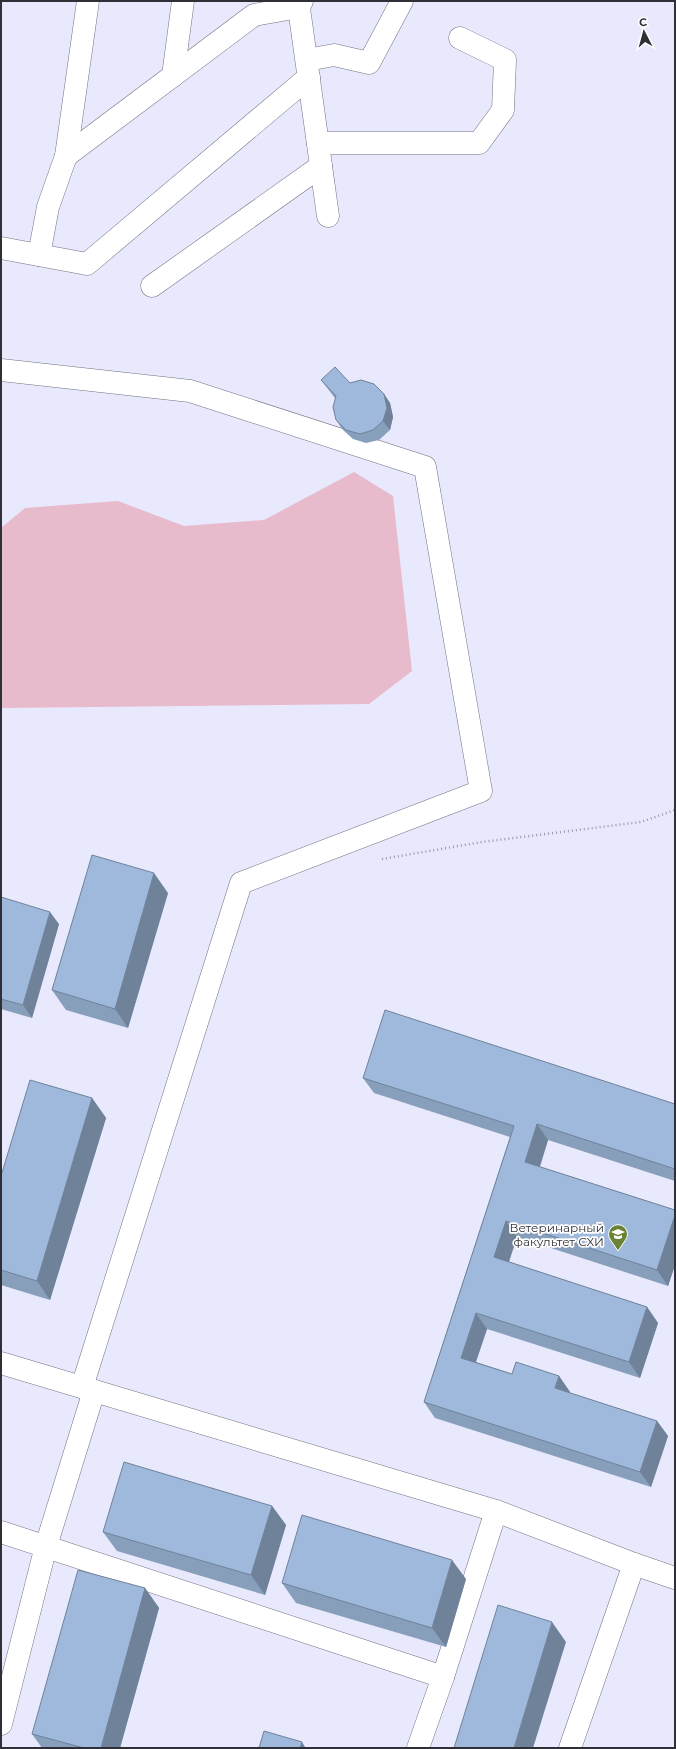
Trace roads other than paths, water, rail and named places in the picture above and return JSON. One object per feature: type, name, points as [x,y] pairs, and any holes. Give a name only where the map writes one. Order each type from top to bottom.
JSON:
[{"type":"lane","points":[[39,255],[48,207],[66,156],[88,1]]},
{"type":"lane","points":[[173,76],[183,1]]},
{"type":"lane","points":[[1,248],[87,264],[308,68],[334,55],[369,63],[402,1]]},
{"type":"lane","points":[[66,156],[254,15],[300,3],[328,216]]},
{"type":"lane","points":[[318,143],[479,143],[503,110],[505,60],[460,38]]},
{"type":"lane","points":[[152,286],[321,166]]},
{"type":"lane","points":[[1,370],[190,391],[425,467],[481,791],[241,883],[88,1389],[1,1724]]},
{"type":"lane","points":[[1,1363],[496,1511],[634,1564],[675,1578]]},
{"type":"lane","points":[[418,1748],[444,1677],[496,1511]]},
{"type":"lane","points":[[1,1532],[444,1677]]},
{"type":"lane","points":[[570,1748],[634,1564]]},
{"type":"place","name":"Ветеринарный факультет СХИ","points":[[618,1251]]}]
